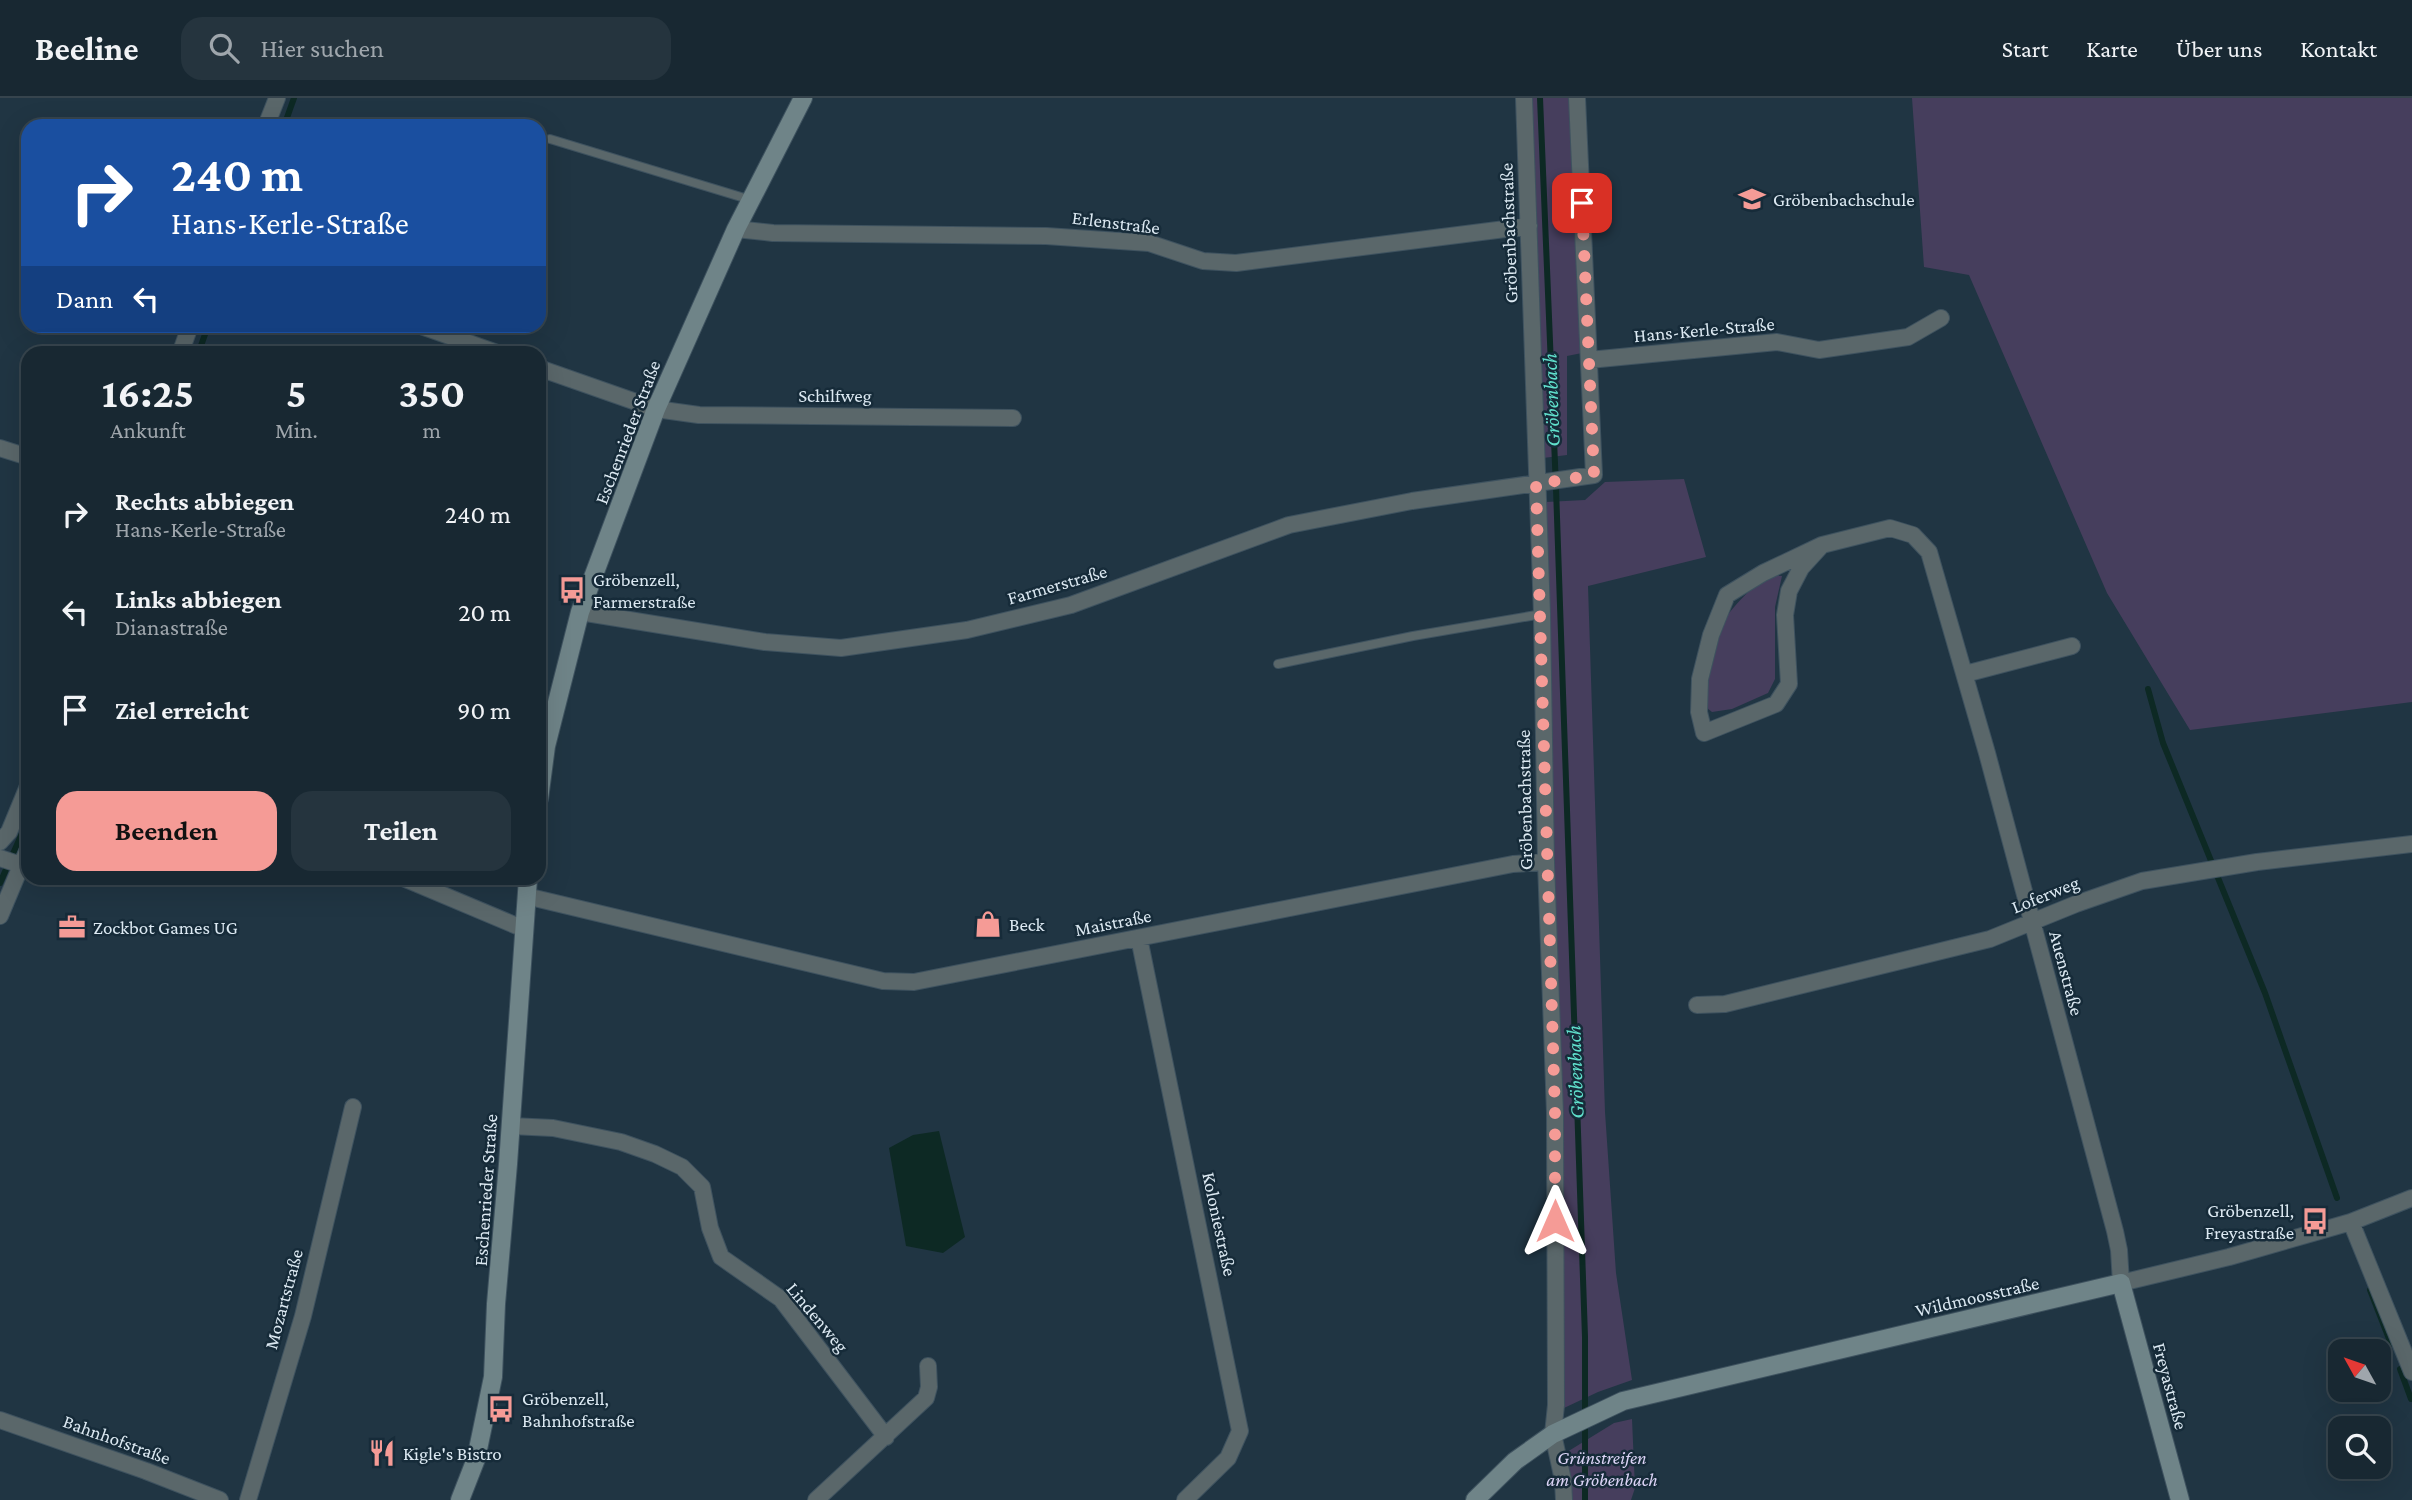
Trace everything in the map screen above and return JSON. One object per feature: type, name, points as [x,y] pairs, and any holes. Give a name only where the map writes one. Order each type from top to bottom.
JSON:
[{"type":"street","name":"Eschenrieder Straße","points":[[546,746],[580,612],[656,410],[736,229],[803,98]]},
{"type":"street","name":"Gröbenbachstraße","points":[[1524,98],[1542,482],[1546,862],[1555,1125],[1556,1405],[1553,1434],[1563,1480],[1564,1500]]},
{"type":"street","points":[[1542,482],[1594,475],[1577,98]]},
{"type":"street","points":[[268,119],[275,99]]},
{"type":"street","name":"Erlenstraße","points":[[736,229],[773,233],[1046,236],[1149,243],[1203,261],[1236,263],[1529,226]]},
{"type":"street","name":"Hans-Kerle-Straße","points":[[1589,360],[1777,341],[1819,350],[1908,337],[1941,318]]},
{"type":"street","points":[[441,333],[477,346]]},
{"type":"street","name":"Schilfweg","points":[[546,371],[656,410],[699,415],[1013,418]]},
{"type":"street","points":[[0,448],[21,455]]},
{"type":"street","name":"Farmerstraße","points":[[580,612],[765,642],[841,648],[967,630],[1071,605],[1289,526],[1412,501],[1542,482]]},
{"type":"street","name":"Auenstraße","points":[[1822,545],[1801,568],[1789,591],[1785,615],[1788,684],[1776,705],[1704,733],[1699,712],[1700,680],[1711,635],[1727,595],[1763,573],[1822,545],[1890,528],[1913,535],[1929,552],[1965,674],[2119,1250],[2121,1283]]},
{"type":"street","points":[[1965,674],[2072,646]]},
{"type":"street","points":[[0,842],[9,832],[21,803]]},
{"type":"street","name":"Loferweg","points":[[1697,1005],[1725,1004],[1990,939],[2142,881],[2257,862],[2412,844]]},
{"type":"street","points":[[0,858],[19,864]]},
{"type":"street","points":[[0,916],[21,861]]},
{"type":"street","name":"Maistraße","points":[[527,887],[883,981],[914,982],[1513,864],[1546,862]]},
{"type":"street","points":[[420,885],[524,929]]},
{"type":"street","name":"Eschenrieder Straße","points":[[460,1500],[476,1459],[493,1377],[527,887]]},
{"type":"street","name":"Koloniestraße","points":[[1139,938],[1240,1431],[1228,1458],[1185,1500]]},
{"type":"street","name":"Mozartstraße","points":[[248,1500],[303,1316],[353,1107]]},
{"type":"street","name":"Lindenweg","points":[[511,1126],[554,1128],[621,1142],[682,1167],[702,1187],[710,1228],[721,1256],[781,1299],[886,1437]]},
{"type":"street","name":"Wildmoosstraße","points":[[1475,1500],[1515,1461],[1553,1434],[1600,1410],[1636,1398],[2229,1257],[2351,1222],[2412,1198]]},
{"type":"street","points":[[2351,1222],[2412,1372]]},
{"type":"street","name":"Freyastraße","points":[[2121,1283],[2180,1500]]},
{"type":"street","points":[[817,1500],[926,1398],[929,1387],[928,1366]]},
{"type":"street","name":"Bahnhofstraße","points":[[0,1420],[220,1500]]},
{"type":"lane","points":[[550,139],[751,200]]},
{"type":"lane","points":[[1278,664],[1413,636],[1542,614]]},
{"type":"green space","points":[[1531,98],[1571,98],[1582,353],[1567,356],[1567,455],[1543,458]]},
{"type":"green space","points":[[1912,98],[2412,98],[2412,702],[2190,730],[2107,593],[1969,275],[1924,267]]},
{"type":"green space","points":[[1684,479],[1706,557],[1588,586],[1605,1112],[1616,1273],[1632,1380],[1564,1408],[1546,502],[1585,500],[1605,482]]},
{"type":"green space","points":[[1769,575],[1782,576],[1775,607],[1775,679],[1768,693],[1732,709],[1712,712],[1702,704],[1712,644],[1731,610]]},
{"type":"green space","name":"Grünstreifen am Gröbenbach","points":[[1632,1419],[1635,1488],[1631,1500],[1569,1500],[1567,1452],[1614,1423]]},
{"type":"shaded area","points":[[939,1131],[965,1237],[943,1253],[906,1246],[889,1148],[913,1135]]},
{"type":"waterway","points":[[286,119],[294,98]]},
{"type":"waterway","name":"Gröbenbach","points":[[1540,98],[1585,1337],[1585,1500]]},
{"type":"waterway","points":[[201,346],[206,333]]},
{"type":"waterway","points":[[2148,689],[2163,743],[2265,993],[2337,1198]]},
{"type":"waterway","points":[[0,883],[21,836]]},
{"type":"waterway","points":[[2370,1290],[2389,1339]]},
{"type":"waterway","points":[[2400,1369],[2411,1399]]},
{"type":"place","name":"Gröbenbachschule","points":[[1752,199]]},
{"type":"place","name":"Gröbenzell, Farmerstraße","points":[[572,590]]},
{"type":"place","name":"Beck","points":[[988,924]]},
{"type":"place","name":"Zockbot Games UG","points":[[72,927]]},
{"type":"place","name":"Gröbenzell, Freyastraße","points":[[2315,1221]]},
{"type":"place","name":"Gröbenzell, Bahnhofstraße","points":[[501,1409]]},
{"type":"place","name":"Kigle's Bistro","points":[[382,1453]]},
{"type":"route","points":[[1555,1221],[1555,1113],[1536,484],[1594,475],[1582,203]]}]
